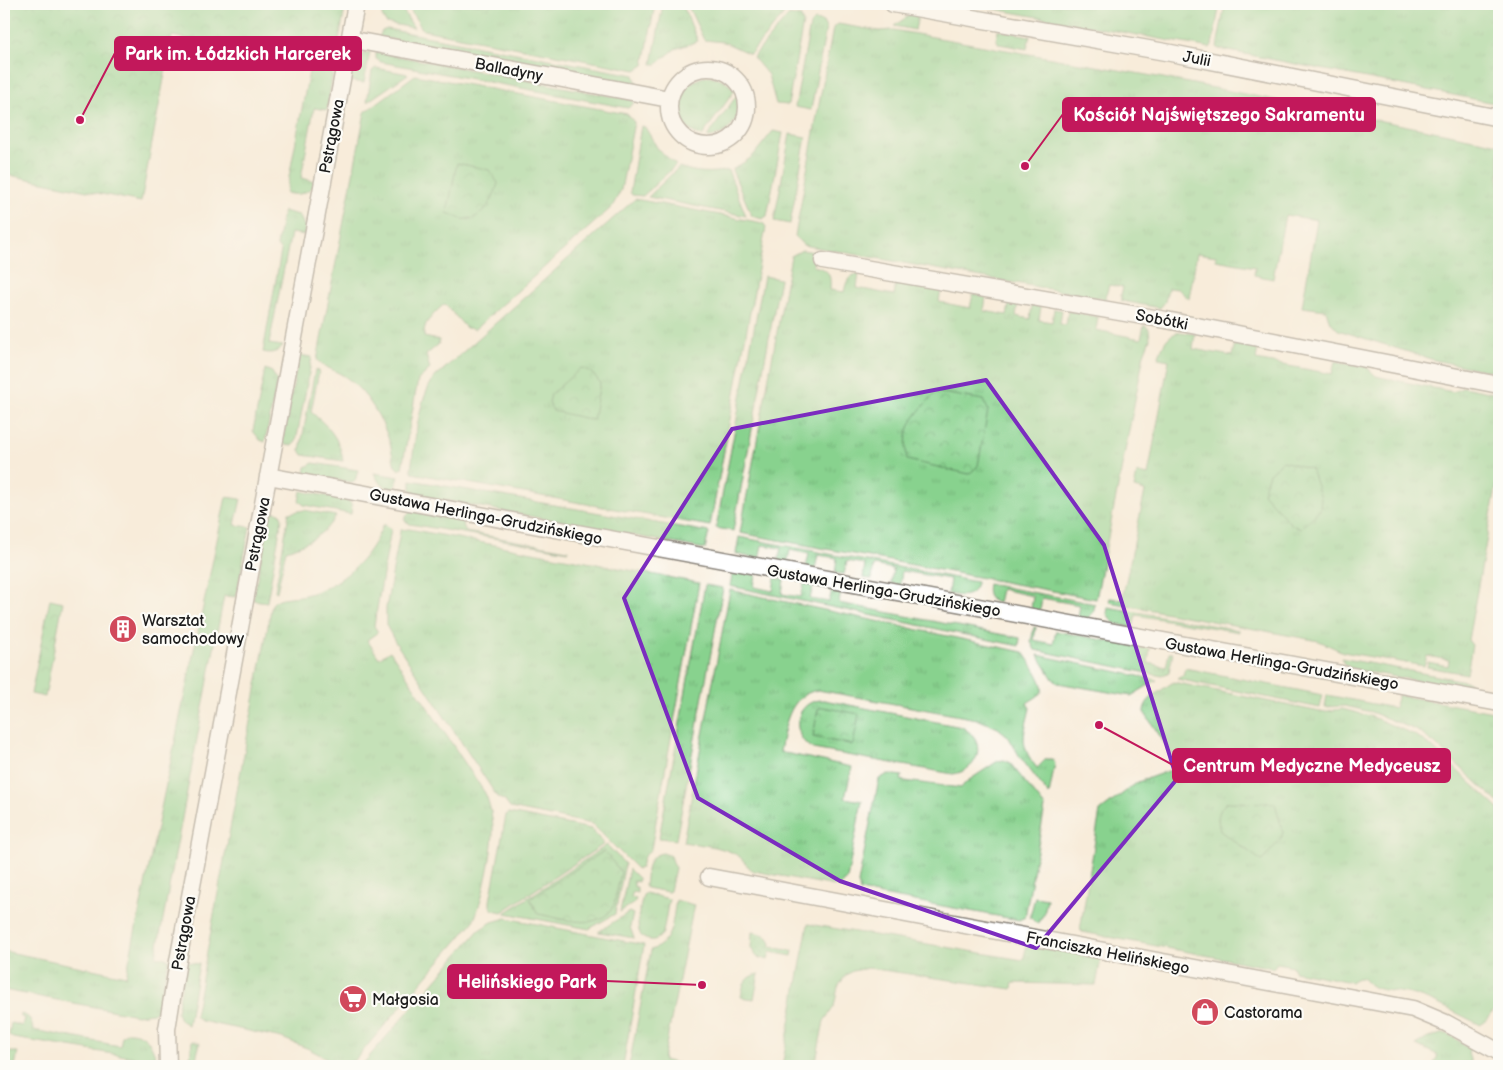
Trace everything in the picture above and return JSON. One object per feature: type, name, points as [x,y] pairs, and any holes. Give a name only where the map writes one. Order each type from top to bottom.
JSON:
[{"type":"street","name":"Pstrągowa","points":[[168,1066],[167,1029],[178,961],[356,4]]},
{"type":"street","name":"Julii","points":[[893,4],[1172,53],[1499,118]]},
{"type":"street","name":"Balladyny","points":[[349,39],[669,99]]},
{"type":"street","points":[[707,68],[724,72],[736,81],[746,96],[748,111],[742,125],[731,138],[719,144],[699,144],[686,139],[672,123],[669,113],[669,99],[680,80],[697,70],[707,68]]},
{"type":"street","name":"Sobótki","points":[[823,260],[1130,313],[1499,386]]},
{"type":"street","name":"Gustawa Herlinga-Grudzińskiego","points":[[268,476],[1499,703]]},
{"type":"street","name":"Franciszka Helińskiego","points":[[709,877],[1413,1009],[1446,1023],[1499,1052]]},
{"type":"highlighted area","points":[[986,380],[1104,545],[1177,779],[1036,948],[840,881],[698,798],[624,598],[732,429]]},
{"type":"green space","points":[[4,4],[346,4],[334,65],[172,36],[141,202],[4,174]]},
{"type":"green space","points":[[384,4],[399,4],[414,28],[386,23],[382,16]]},
{"type":"green space","points":[[406,4],[655,4],[644,65],[636,70],[423,30]]},
{"type":"green space","points":[[663,4],[682,4],[698,41],[675,49],[657,64],[652,64]]},
{"type":"green space","points":[[687,4],[727,4],[784,14],[750,54],[724,42],[704,40]]},
{"type":"green space","points":[[966,4],[1220,4],[1210,48]]},
{"type":"green space","points":[[1225,4],[1499,4],[1499,104],[1219,49],[1217,47]]},
{"type":"green space","points":[[911,14],[918,16],[915,30],[894,26]]},
{"type":"green space","points":[[789,15],[801,17],[803,23],[788,105],[776,104],[768,75],[753,57]]},
{"type":"green space","points":[[815,20],[823,22],[826,28],[811,110],[795,107],[810,25]]},
{"type":"green space","points":[[838,24],[879,31],[894,30],[1158,77],[1499,144],[1499,373],[1434,360],[1338,330],[1329,320],[1326,310],[1302,307],[1317,220],[1285,215],[1273,279],[1254,275],[1255,267],[1216,260],[1216,256],[1197,253],[1189,299],[1178,289],[1168,288],[1165,302],[1160,308],[1122,301],[1123,287],[1109,285],[1105,299],[803,245],[795,236],[833,28]]},
{"type":"green space","points":[[387,29],[634,75],[637,84],[379,37],[382,31]]},
{"type":"green space","points":[[998,30],[1030,36],[1027,49],[999,44],[996,39]]},
{"type":"green space","points":[[370,52],[364,83],[350,81],[357,59]]},
{"type":"green space","points":[[376,52],[632,100],[634,103],[628,108],[381,62],[376,59]]},
{"type":"green space","points":[[311,61],[334,65],[327,110],[314,108],[301,178],[314,181],[313,187],[301,194],[290,194],[286,193]]},
{"type":"green space","points":[[376,68],[408,74],[367,102],[372,71]]},
{"type":"green space","points":[[415,75],[627,114],[634,122],[621,190],[612,207],[475,329],[466,328],[445,304],[427,322],[424,329],[424,337],[439,340],[439,344],[426,355],[430,369],[418,380],[402,468],[399,470],[395,466],[390,443],[383,425],[368,399],[355,384],[317,360],[365,112]]},
{"type":"green space","points":[[710,76],[724,80],[735,90],[702,136],[691,131],[683,123],[679,113],[679,103],[688,85],[698,79]]},
{"type":"green space","points":[[737,95],[739,103],[733,124],[722,134],[707,137]]},
{"type":"green space","points":[[641,126],[645,127],[658,149],[676,165],[643,196],[632,195],[630,192]]},
{"type":"green space","points":[[773,131],[783,133],[767,216],[762,219],[752,216],[732,170],[752,157]]},
{"type":"green space","points":[[790,134],[806,137],[790,224],[774,221]]},
{"type":"green space","points":[[457,163],[489,170],[498,183],[486,208],[476,217],[469,219],[462,219],[447,213]]},
{"type":"green space","points":[[679,167],[703,172],[728,170],[746,216],[648,197]]},
{"type":"green space","points":[[635,199],[763,223],[766,227],[710,526],[412,473],[414,447],[421,408],[429,386],[435,377]]},
{"type":"green space","points":[[283,211],[299,215],[306,229],[305,235],[291,233],[269,344],[283,346],[276,352],[266,353],[263,352],[281,251],[277,246]]},
{"type":"green space","points":[[802,250],[815,252],[813,266],[826,271],[830,277],[830,290],[844,292],[848,280],[852,276],[859,274],[857,288],[894,295],[896,281],[941,289],[939,302],[970,308],[973,294],[986,297],[984,311],[1007,315],[1010,301],[1018,303],[1016,316],[1030,319],[1032,305],[1041,307],[1039,320],[1052,322],[1054,309],[1062,310],[1060,324],[1066,325],[1068,311],[1098,317],[1096,330],[1141,339],[1144,325],[1149,329],[1150,339],[1144,354],[1096,599],[740,533],[791,256]]},
{"type":"green space","points":[[764,276],[780,279],[733,531],[716,528]]},
{"type":"green space","points":[[1181,332],[1195,334],[1193,349],[1232,356],[1235,342],[1258,347],[1256,360],[1332,374],[1335,361],[1367,367],[1376,376],[1453,392],[1464,387],[1499,394],[1499,472],[1468,640],[1472,645],[1467,674],[1427,667],[1428,662],[1448,666],[1449,660],[1427,656],[1424,666],[1343,652],[1319,641],[1109,602],[1110,598],[1122,600],[1145,491],[1134,488],[1137,473],[1148,475],[1169,360],[1158,358],[1168,338]]},
{"type":"green space","points":[[299,355],[312,357],[296,442],[292,446],[282,444]]},
{"type":"green space","points":[[581,368],[587,370],[600,383],[593,420],[553,411],[549,403],[551,394]]},
{"type":"green space","points":[[265,369],[272,372],[277,381],[265,442],[260,440],[253,431]]},
{"type":"green space","points":[[315,370],[319,371],[311,412],[323,422],[336,439],[343,461],[303,455],[300,450]]},
{"type":"green space","points":[[936,392],[984,400],[988,410],[978,466],[969,474],[907,460],[906,447],[909,429],[916,415]]},
{"type":"green space","points":[[1283,461],[1311,469],[1321,498],[1320,510],[1300,529],[1291,524],[1263,493],[1269,473]]},
{"type":"green space","points":[[313,463],[358,470],[355,481],[350,482],[305,475],[306,467]]},
{"type":"green space","points":[[374,473],[399,477],[395,488],[391,490],[379,482]]},
{"type":"green space","points":[[411,480],[709,532],[705,549],[417,495],[411,491]]},
{"type":"green space","points":[[301,491],[348,500],[352,505],[351,514],[304,505],[299,501]]},
{"type":"green space","points":[[226,497],[241,499],[235,525],[250,527],[236,597],[224,596],[156,956],[169,959],[157,1010],[152,1013],[137,1015],[4,990],[4,951],[126,976]]},
{"type":"green space","points":[[304,510],[336,516],[320,534],[301,545],[286,550],[277,592],[275,591],[289,513]]},
{"type":"green space","points":[[270,511],[280,513],[282,518],[267,602],[253,600]]},
{"type":"green space","points":[[410,511],[461,520],[466,532],[568,551],[410,524],[404,520]]},
{"type":"green space","points":[[383,525],[391,529],[374,626],[378,632],[367,640],[379,658],[390,651],[485,793],[491,814],[493,836],[484,890],[473,922],[355,1060],[340,1065],[282,1038],[201,1021],[195,1016],[272,604],[279,599],[318,591],[342,578],[362,560]]},
{"type":"green space","points":[[409,529],[699,583],[651,849],[643,858],[641,868],[637,869],[592,824],[510,808],[504,800],[498,798],[386,625],[386,608],[400,532],[401,530]]},
{"type":"green space","points":[[739,537],[977,582],[970,594],[948,594],[950,579],[902,571],[900,585],[891,583],[893,569],[874,565],[872,579],[863,578],[865,564],[847,561],[844,574],[835,573],[837,558],[818,555],[815,569],[806,567],[809,554],[790,550],[787,564],[778,562],[781,548],[762,545],[759,559],[736,554]]},
{"type":"green space","points":[[733,571],[756,575],[754,587],[773,591],[775,578],[784,580],[782,594],[801,597],[804,584],[813,586],[810,599],[829,602],[832,590],[841,591],[839,603],[1020,638],[1019,646],[730,586]]},
{"type":"green space","points":[[988,584],[1095,604],[1093,613],[1087,619],[1078,618],[1080,605],[1042,598],[1040,611],[1031,609],[1033,596],[1001,589],[998,603],[988,596]]},
{"type":"green space","points":[[705,585],[723,588],[676,840],[659,838]]},
{"type":"green space","points":[[730,590],[1023,652],[1039,677],[1042,687],[1039,695],[1027,703],[1030,708],[1024,739],[1025,746],[1037,768],[1046,759],[1052,759],[1055,763],[1049,795],[1020,757],[1008,736],[998,728],[977,719],[818,690],[800,698],[794,705],[786,723],[780,752],[852,767],[845,798],[862,801],[847,879],[840,887],[754,871],[731,852],[711,846],[683,842]]},
{"type":"green space","points":[[50,599],[63,602],[45,697],[31,694]]},
{"type":"green space","points":[[1108,607],[1239,630],[1239,632],[1136,615],[1133,628],[1114,623],[1107,614]]},
{"type":"green space","points":[[1034,627],[1036,627],[1034,640],[1053,644],[1056,631],[1150,649],[1148,663],[1166,667],[1169,653],[1173,653],[1169,672],[1162,676],[1035,650],[1031,642]]},
{"type":"green space","points":[[1038,655],[1157,680],[1131,696],[1058,683],[1053,679]]},
{"type":"green space","points":[[1341,658],[1470,682],[1467,687],[1461,689],[1353,669],[1344,664]]},
{"type":"green space","points":[[1185,668],[1323,695],[1320,708],[1177,679],[1183,675]]},
{"type":"green space","points":[[1173,682],[1320,712],[1342,709],[1370,716],[1413,734],[1431,746],[1499,809],[1499,1005],[1481,1025],[1432,1001],[1409,994],[1373,987],[1361,978],[1351,982],[1294,971],[1292,966],[1277,963],[1273,968],[1082,932],[1080,930],[1100,811],[1138,782],[1171,770],[1170,763],[1176,760],[1144,712],[1151,698]]},
{"type":"green space","points":[[1327,695],[1394,708],[1398,695],[1499,713],[1499,803],[1434,743],[1416,730],[1371,712],[1345,706],[1325,707]]},
{"type":"green space","points":[[824,700],[962,727],[975,739],[978,747],[975,761],[970,767],[953,774],[813,749],[805,743],[800,735],[798,719],[801,711],[807,705],[814,701]]},
{"type":"green space","points":[[823,707],[859,714],[853,745],[813,737],[818,709]]},
{"type":"green space","points":[[1004,760],[1010,763],[1045,807],[1025,917],[1019,920],[860,891],[858,883],[879,779],[888,774],[902,776],[901,780],[905,781],[961,788],[966,782],[998,761]]},
{"type":"green space","points":[[1227,802],[1275,803],[1283,832],[1281,839],[1262,861],[1220,831],[1219,815]]},
{"type":"green space","points":[[509,813],[591,829],[604,844],[502,912],[493,910],[490,906],[490,901],[506,815]]},
{"type":"green space","points":[[607,845],[625,864],[615,914],[589,929],[505,913]]},
{"type":"green space","points":[[604,851],[621,872],[614,905],[608,914],[600,919],[580,921],[538,914],[530,899]]},
{"type":"green space","points":[[663,853],[671,856],[675,868],[670,891],[668,892],[646,888],[645,886],[650,861],[657,854]]},
{"type":"green space","points":[[629,869],[639,879],[638,882],[634,881],[637,893],[633,892],[631,897],[636,899],[634,903],[620,912]]},
{"type":"green space","points":[[646,893],[669,899],[663,933],[654,940],[644,938],[638,928],[640,907],[643,895]]},
{"type":"green space","points":[[1035,897],[1047,899],[1044,914],[1037,924],[1030,917]]},
{"type":"green space","points":[[676,900],[694,905],[663,1060],[690,1066],[629,1066],[651,950],[664,942],[671,930]]},
{"type":"green space","points":[[629,912],[633,914],[630,927],[634,938],[598,932]]},
{"type":"green space","points":[[506,918],[644,945],[623,1066],[361,1066],[479,930],[492,922]]},
{"type":"green space","points":[[808,924],[1023,960],[1027,945],[1101,959],[1096,985],[1013,983],[1012,989],[868,968],[853,971],[845,976],[838,987],[834,1007],[824,1021],[815,1066],[782,1066]]},
{"type":"green space","points":[[752,932],[763,934],[770,940],[771,947],[793,951],[792,956],[770,952],[768,960],[757,957],[751,948]]},
{"type":"green space","points":[[186,962],[199,964],[188,1025],[180,1020],[177,1012]]},
{"type":"green space","points":[[759,974],[754,999],[741,997],[746,981]]},
{"type":"green space","points":[[21,1014],[29,1018],[33,1030],[120,1046],[122,1036],[127,1032],[134,1032],[149,1042],[157,1066],[147,1066],[140,1060],[132,1057],[13,1038],[9,1035],[11,1023],[22,1026],[24,1018],[21,1017]]},
{"type":"green space","points":[[1448,1034],[1470,1048],[1468,1053],[1472,1066],[1433,1066],[1438,1055],[1416,1045],[1428,1038]]},
{"type":"green space","points":[[192,1041],[200,1043],[194,1066],[189,1066]]},
{"type":"green space","points":[[18,1052],[15,1066],[4,1066],[5,1054]]},
{"type":"place","name":"Park im. Łódzkich Harcerek","points":[[80,120]]},
{"type":"place","name":"Kościół Najświętszego Sakramentu","points":[[1025,166]]},
{"type":"place","name":"Warsztat samochodowy","points":[[123,629]]},
{"type":"place","name":"Centrum Medyczne Medyceusz","points":[[1099,725]]},
{"type":"place","name":"Helińskiego Park","points":[[702,985]]},
{"type":"place","name":"Małgosia","points":[[353,999]]},
{"type":"place","name":"Castorama","points":[[1205,1012]]}]
